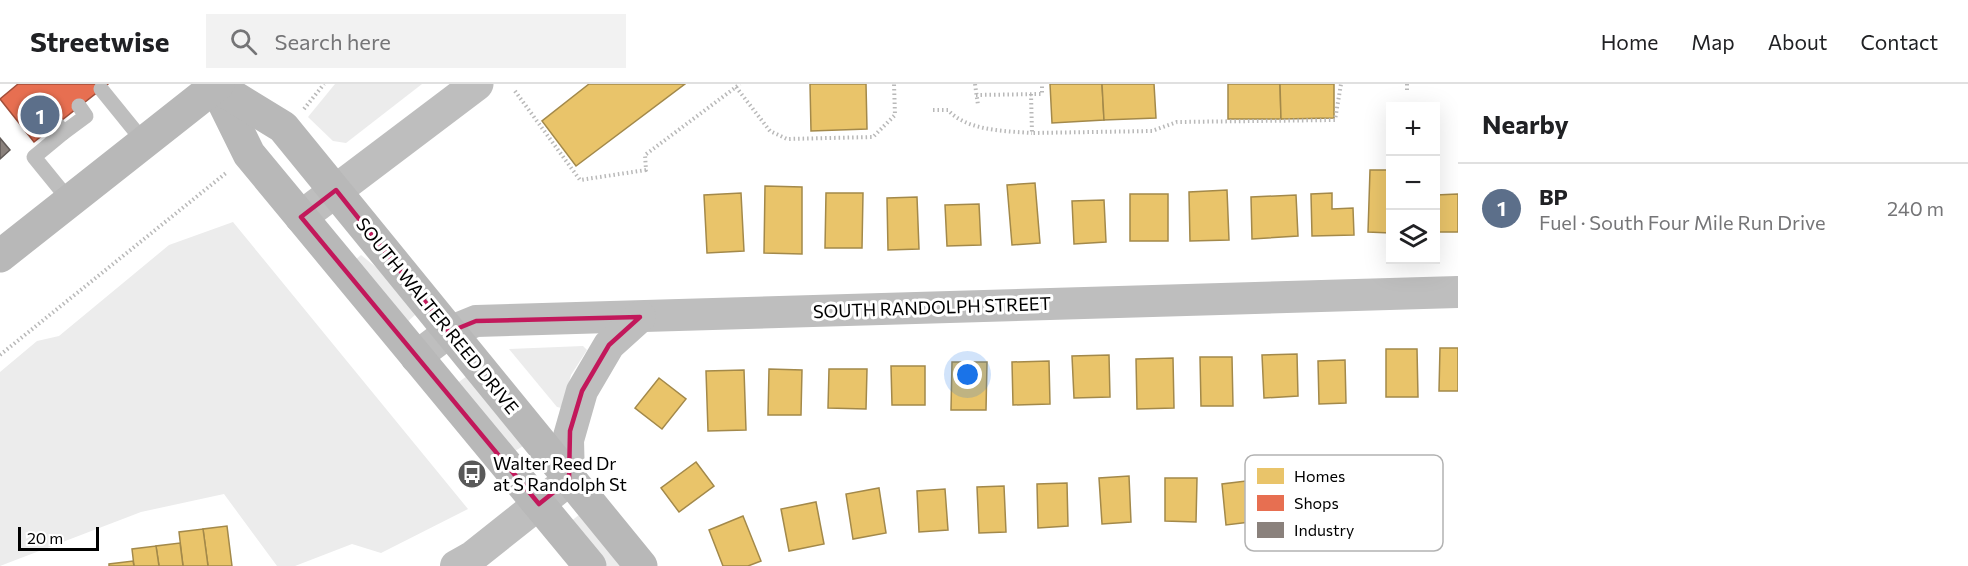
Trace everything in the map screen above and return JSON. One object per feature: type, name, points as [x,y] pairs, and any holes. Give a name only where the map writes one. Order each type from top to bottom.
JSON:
[{"type":"main road","name":"SOUTH WALTER REED DRIVE","points":[[216,85],[283,127],[641,566]]},
{"type":"main road","points":[[0,256],[216,85],[249,154],[590,566]]},
{"type":"street","points":[[301,218],[477,84]]},
{"type":"street","name":"SOUTH RANDOLPH STREET","points":[[416,357],[449,332],[476,321],[1458,292]]},
{"type":"street","points":[[456,566],[472,557],[569,480],[568,440],[582,391],[609,345],[640,317]]},
{"type":"lane","points":[[69,200],[34,158],[60,128],[104,93],[144,142]]},
{"type":"path","points":[[302,112],[324,84]]},
{"type":"path","points":[[515,91],[580,180],[646,170],[645,155],[738,86],[770,131],[787,138],[873,137],[895,115],[894,84]]},
{"type":"path","points":[[975,84],[978,105]]},
{"type":"path","points":[[976,95],[1042,94],[1042,84]]},
{"type":"path","points":[[933,110],[948,110],[954,116],[974,125],[1002,131],[1032,133],[1152,131],[1177,122],[1335,120],[1341,84]]},
{"type":"path","points":[[1407,84],[1407,93]]},
{"type":"path","points":[[1031,94],[1032,133]]},
{"type":"path","points":[[0,355],[221,177]]},
{"type":"highlighted area","points":[[336,190],[449,332],[476,321],[640,317],[609,345],[582,391],[570,431],[569,480],[539,504],[301,217]]},
{"type":"shaded area","points":[[335,84],[422,84],[346,143],[333,141],[308,117]]},
{"type":"shaded area","points":[[233,222],[468,509],[381,553],[352,544],[295,566],[277,566],[224,494],[141,512],[0,566],[0,372],[37,341],[59,336],[169,245]]},
{"type":"shaded area","points":[[361,255],[377,268],[416,314],[406,323],[354,261]]},
{"type":"shaded area","points":[[583,346],[587,350],[571,375],[562,408],[557,407],[509,349]]},
{"type":"shaded area","points":[[467,376],[523,446],[512,453],[456,384]]},
{"type":"shaded area","points":[[579,515],[622,566],[607,566],[570,522]]},
{"type":"building: Homes","points":[[589,84],[685,84],[576,166],[542,121]]},
{"type":"building: Homes","points":[[810,84],[866,84],[867,129],[811,131]]},
{"type":"building: Homes","points":[[1050,84],[1102,84],[1104,120],[1052,123]]},
{"type":"building: Homes","points":[[1102,84],[1154,84],[1156,118],[1104,120]]},
{"type":"building: Homes","points":[[1228,84],[1280,84],[1281,119],[1228,119]]},
{"type":"building: Homes","points":[[1280,84],[1334,84],[1334,118],[1281,119]]},
{"type":"building: Homes","points":[[1370,170],[1386,170],[1386,233],[1368,232]]},
{"type":"building: Homes","points":[[1035,183],[1040,243],[1012,245],[1007,185]]},
{"type":"building: Homes","points":[[765,186],[802,187],[802,254],[764,253]]},
{"type":"building: Homes","points":[[1227,190],[1229,240],[1190,241],[1189,192]]},
{"type":"building: Homes","points":[[741,193],[744,251],[707,253],[704,195]]},
{"type":"building: Homes","points":[[826,193],[863,193],[862,248],[825,248]]},
{"type":"building: Homes","points":[[1332,193],[1332,209],[1353,208],[1354,235],[1312,236],[1311,194]]},
{"type":"building: Homes","points":[[1130,194],[1168,194],[1168,241],[1130,241]]},
{"type":"building: Homes","points":[[1458,194],[1458,232],[1440,232],[1440,195]]},
{"type":"building: Homes","points":[[1296,195],[1298,236],[1252,239],[1251,197]]},
{"type":"building: Homes","points":[[917,197],[919,249],[888,250],[887,198]]},
{"type":"building: Homes","points":[[1104,200],[1106,242],[1074,244],[1072,201]]},
{"type":"building: Homes","points":[[979,204],[981,245],[947,246],[945,205]]},
{"type":"building: Homes","points":[[1440,348],[1458,348],[1458,391],[1439,391]]},
{"type":"building: Homes","points":[[1386,349],[1417,349],[1418,397],[1386,397]]},
{"type":"building: Homes","points":[[1297,354],[1298,396],[1264,398],[1262,355]]},
{"type":"building: Homes","points":[[1109,355],[1110,397],[1074,398],[1072,356]]},
{"type":"building: Homes","points":[[1200,357],[1232,357],[1233,406],[1201,406]]},
{"type":"building: Homes","points":[[1173,358],[1174,408],[1137,409],[1136,359]]},
{"type":"building: Homes","points":[[1345,360],[1346,403],[1319,404],[1318,361]]},
{"type":"building: Homes","points":[[1049,361],[1050,404],[1013,405],[1012,362]]},
{"type":"building: Homes","points":[[952,362],[987,362],[986,410],[951,410]]},
{"type":"building: Homes","points":[[891,366],[925,366],[925,405],[892,405]]},
{"type":"building: Homes","points":[[769,369],[802,370],[801,415],[768,415]]},
{"type":"building: Homes","points":[[829,369],[867,369],[866,409],[828,408]]},
{"type":"building: Homes","points":[[744,370],[746,430],[708,431],[706,371]]},
{"type":"building: Homes","points":[[659,378],[686,399],[662,429],[635,408]]},
{"type":"building: Homes","points":[[696,462],[714,486],[679,512],[661,488]]},
{"type":"building: Homes","points":[[1129,476],[1131,522],[1102,524],[1099,478]]},
{"type":"building: Homes","points":[[1165,478],[1197,478],[1196,522],[1165,521]]},
{"type":"building: Homes","points":[[1245,481],[1245,523],[1226,525],[1222,484]]},
{"type":"building: Homes","points":[[1067,483],[1068,526],[1038,528],[1037,484]]},
{"type":"building: Homes","points":[[1004,486],[1006,532],[979,533],[977,487]]},
{"type":"building: Homes","points":[[879,488],[886,533],[853,539],[846,494]]},
{"type":"building: Homes","points":[[945,489],[948,530],[919,532],[917,491]]},
{"type":"building: Homes","points":[[816,502],[824,544],[789,551],[781,509]]},
{"type":"building: Homes","points":[[743,516],[761,561],[748,566],[723,566],[709,530]]},
{"type":"building: Homes","points":[[227,526],[232,566],[208,566],[203,529]]},
{"type":"building: Homes","points":[[203,529],[208,566],[183,566],[179,532]]},
{"type":"building: Homes","points":[[180,543],[183,566],[159,566],[156,546]]},
{"type":"building: Homes","points":[[156,546],[159,566],[134,566],[132,549]]},
{"type":"building: Homes","points":[[133,561],[134,566],[109,566],[109,564]]},
{"type":"building: Shops","points":[[18,84],[108,84],[34,142],[0,99]]},
{"type":"building: Industry","points":[[0,138],[10,150],[0,159]]},
{"type":"place","name":"BP","points":[[40,115]]},
{"type":"place","name":"Walter Reed Dr at S Randolph St","points":[[472,474]]}]
